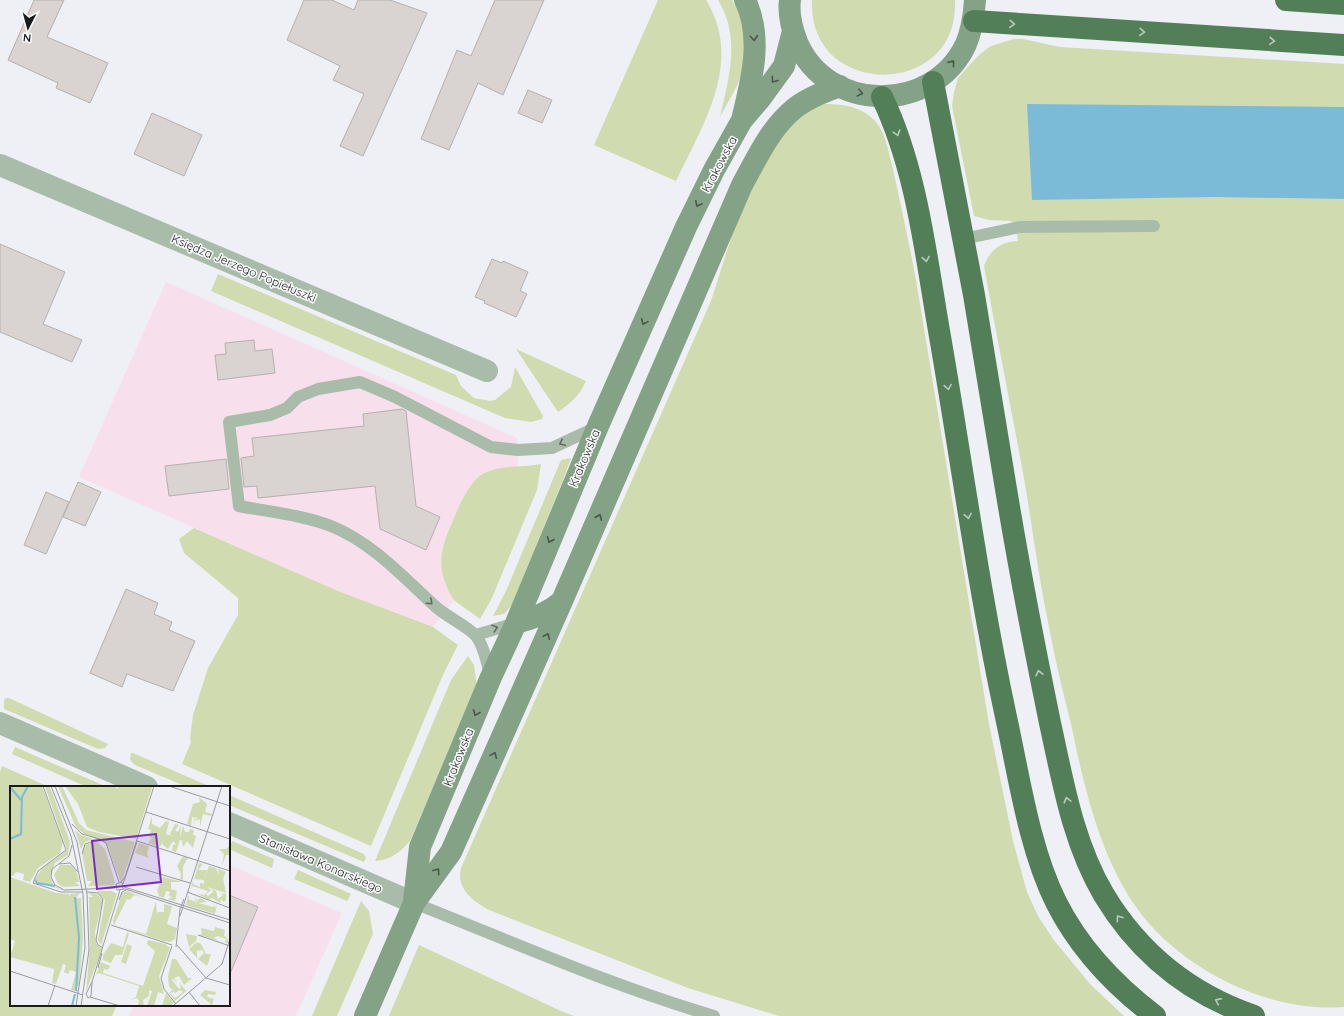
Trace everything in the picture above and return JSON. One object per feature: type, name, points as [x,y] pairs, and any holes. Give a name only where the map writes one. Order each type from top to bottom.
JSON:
[{"type":"highway","points":[[1286,0],[1344,4]]},
{"type":"highway","points":[[974,10],[1344,45]]},
{"type":"highway","points":[[933,82],[963,239],[1034,646],[1063,785],[1082,850],[1103,894],[1116,914],[1148,953],[1192,986],[1213,998],[1254,1016]]},
{"type":"highway","points":[[882,97],[893,122],[911,183],[944,358],[992,648],[1037,852],[1056,902],[1085,947],[1100,967],[1118,985],[1154,1016]]},
{"type":"street","points":[[742,120],[754,69],[754,37],[745,0]]},
{"type":"street","points":[[790,0],[793,31],[800,48],[811,64],[824,77],[840,86],[860,94],[882,97],[900,95],[917,90],[933,82],[952,66],[962,50],[974,10]]},
{"type":"street","name":"Krakowska","points":[[414,903],[420,847],[598,426],[686,227],[742,120],[760,99],[784,66],[793,31]]},
{"type":"street","name":"Krakowska","points":[[365,1016],[414,903],[451,852],[562,601],[742,185],[765,141],[794,109],[816,95],[840,86]]},
{"type":"street","name":"Księdza Jerzego Popiełuszki","points":[[0,165],[487,371]]},
{"type":"street","points":[[516,623],[536,618],[553,609],[562,601]]},
{"type":"street","points":[[0,723],[144,786]]},
{"type":"street","name":"Stanisława Konarskiego","points":[[230,823],[414,903]]},
{"type":"lane","points":[[963,239],[1020,227],[1154,226]]},
{"type":"lane","points":[[491,676],[476,635],[443,614],[404,575],[367,546],[336,528],[304,518],[239,506],[229,422],[270,415],[287,408],[298,397],[318,389],[360,382],[395,397],[492,447],[518,450],[552,448],[598,426]]},
{"type":"lane","points":[[476,635],[516,623]]},
{"type":"lane","points":[[414,903],[617,983],[677,1005],[714,1016]]},
{"type":"shaded area","points":[[166,282],[517,438],[518,467],[454,600],[433,627],[338,591],[79,477]]},
{"type":"shaded area","points":[[230,865],[342,913],[296,1016],[129,1016],[134,1006],[230,1006]]},
{"type":"green space","points":[[658,0],[706,0],[717,23],[721,46],[720,69],[715,92],[697,138],[676,181],[594,145]]},
{"type":"green space","points":[[718,0],[732,0],[737,9],[743,28],[745,49],[743,69],[740,78],[720,117],[727,87],[731,58],[731,43],[725,14]]},
{"type":"green space","points":[[812,0],[955,0],[950,33],[934,56],[911,70],[884,75],[856,70],[833,56],[817,33]]},
{"type":"green space","points":[[1014,39],[1023,39],[1060,47],[1344,64],[1344,1007],[1315,1007],[1286,1003],[1256,994],[1228,982],[1201,967],[1176,950],[1154,929],[1136,907],[1112,865],[1094,819],[1081,771],[1045,609],[1025,484],[984,266],[989,255],[996,248],[1006,243],[1018,241],[1016,228],[1011,221],[989,220],[974,216],[952,106],[958,78],[963,72],[980,54],[991,46]]},
{"type":"green space","points":[[824,104],[847,106],[868,115],[879,126],[888,147],[916,280],[989,724],[1013,841],[1027,892],[1038,916],[1053,939],[1090,984],[1124,1016],[779,1016],[688,988],[489,910],[477,903],[467,894],[461,882],[461,868],[711,301],[734,229],[747,195],[773,149],[795,119],[810,109]]},
{"type":"green space","points":[[218,274],[456,375],[461,386],[474,398],[490,401],[495,400],[511,387],[515,367],[543,416],[542,419],[531,422],[505,418],[211,291]]},
{"type":"green space","points":[[516,349],[586,381],[584,386],[567,406],[558,412]]},
{"type":"green space","points":[[571,458],[512,605],[504,614],[493,616],[506,591],[561,460]]},
{"type":"green space","points":[[541,464],[537,490],[492,598],[480,619],[455,601],[446,584],[441,565],[443,549],[448,533],[465,494],[476,479],[481,475],[495,469]]},
{"type":"green space","points":[[194,528],[338,591],[433,627],[458,645],[443,675],[371,846],[182,764],[191,742],[190,739],[193,715],[208,668],[238,615],[238,598],[184,553],[179,539]]},
{"type":"green space","points":[[468,656],[474,665],[477,687],[410,841],[395,855],[386,859],[375,861],[451,680]]},
{"type":"green space","points":[[9,698],[108,744],[105,748],[98,749],[4,709],[4,700]]},
{"type":"green space","points":[[15,747],[105,786],[85,786],[12,754]]},
{"type":"green space","points":[[131,753],[133,753],[209,786],[185,786],[135,765],[130,760]]},
{"type":"green space","points":[[2,766],[47,786],[10,786],[10,1006],[117,1006],[112,1016],[0,1016],[0,772]]},
{"type":"green space","points":[[230,795],[364,854],[366,858],[364,862],[230,805]]},
{"type":"green space","points":[[232,841],[274,859],[272,868],[230,849]]},
{"type":"green space","points":[[298,870],[351,894],[347,901],[294,879]]},
{"type":"green space","points":[[361,901],[369,911],[373,934],[337,1016],[312,1016]]},
{"type":"green space","points":[[419,945],[561,1011],[574,1016],[389,1016]]},
{"type":"water","points":[[1027,104],[1344,107],[1344,199],[1215,197],[1032,200]]},
{"type":"building","points":[[34,0],[64,0],[47,37],[108,63],[90,103],[56,88],[58,83],[8,60]]},
{"type":"building","points":[[304,0],[332,0],[354,10],[358,0],[390,0],[427,13],[363,156],[340,146],[364,94],[333,80],[340,66],[287,40]]},
{"type":"building","points":[[495,0],[544,0],[503,95],[478,83],[449,150],[421,139],[457,50],[471,56]]},
{"type":"building","points":[[528,90],[552,100],[542,123],[518,113]]},
{"type":"building","points":[[152,113],[202,135],[184,176],[134,154]]},
{"type":"building","points":[[0,244],[65,272],[43,324],[82,340],[72,362],[0,332]]},
{"type":"building","points":[[492,259],[502,263],[503,261],[528,272],[520,291],[527,294],[516,317],[484,303],[485,301],[475,297]]},
{"type":"building","points":[[254,340],[255,351],[272,349],[275,373],[218,380],[215,355],[226,354],[225,343]]},
{"type":"building","points":[[402,409],[406,411],[416,506],[440,517],[426,550],[380,529],[375,486],[258,498],[257,486],[244,487],[241,458],[254,456],[252,438],[364,426],[363,414]]},
{"type":"building","points":[[226,459],[229,489],[169,496],[165,466]]},
{"type":"building","points":[[78,482],[101,492],[85,526],[63,517]]},
{"type":"building","points":[[46,492],[69,502],[46,554],[24,545]]},
{"type":"building","points":[[126,589],[158,603],[154,614],[172,622],[169,630],[195,641],[173,691],[127,674],[122,687],[90,673]]},
{"type":"building","points":[[230,895],[258,907],[230,974]]}]
